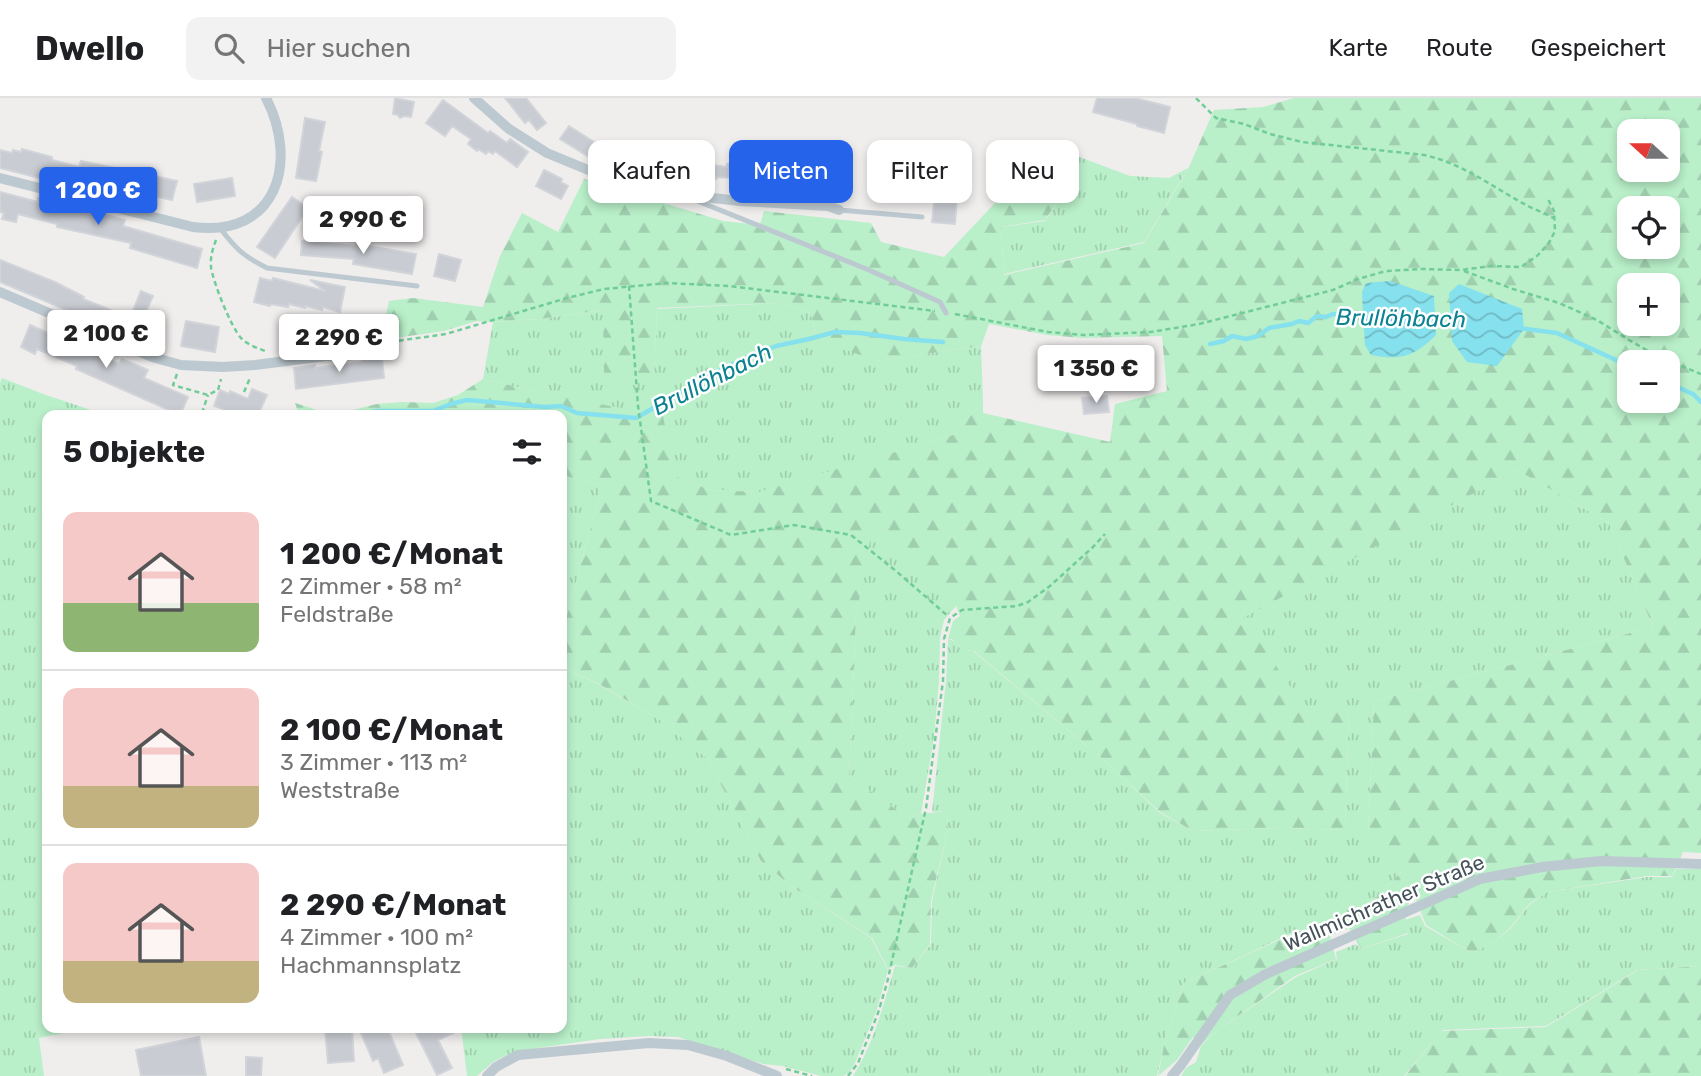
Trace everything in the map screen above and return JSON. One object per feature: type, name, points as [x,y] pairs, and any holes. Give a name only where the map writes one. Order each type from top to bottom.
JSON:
[{"type":"street","points":[[0,178],[193,227],[220,228],[238,223],[254,214],[268,200],[280,174],[281,146],[275,116],[266,98]]},
{"type":"street","points":[[474,98],[509,129],[547,153],[588,170]]},
{"type":"street","points":[[715,198],[828,206],[839,210]]},
{"type":"street","points":[[0,292],[152,357],[181,365],[223,367],[269,364],[382,349]]},
{"type":"street","name":"Wallmichrather Straße","points":[[1172,1076],[1230,995],[1266,974],[1480,878],[1542,867],[1601,861],[1701,863]]},
{"type":"street","points":[[487,1076],[496,1067],[518,1055],[649,1043],[688,1045],[727,1056],[777,1076]]},
{"type":"lane","points":[[702,203],[869,270],[940,302],[946,313]]},
{"type":"lane","points":[[839,210],[922,216]]},
{"type":"lane","points":[[220,228],[234,247],[267,268],[417,286]]},
{"type":"path","points":[[1196,98],[1216,118],[1302,142],[1442,159],[1555,219]]},
{"type":"path","points":[[382,349],[397,341],[446,334],[604,289],[667,284],[729,286],[946,313],[1048,332],[1083,335],[1151,332],[1199,324],[1333,290],[1386,271],[1521,267],[1537,256],[1549,243],[1555,231],[1554,211],[1547,197]]},
{"type":"path","points":[[220,228],[211,255],[213,276],[234,328],[247,343],[268,352],[269,364]]},
{"type":"path","points":[[1461,270],[1559,303],[1597,320],[1659,357],[1701,374]]},
{"type":"path","points":[[629,286],[638,406],[651,501],[731,536],[794,525],[851,535],[950,618]]},
{"type":"path","points":[[181,365],[173,385],[208,395],[218,390],[223,367]]},
{"type":"path","points":[[203,410],[208,395]]},
{"type":"path","points":[[848,1076],[858,1063],[887,983],[926,808],[943,681],[944,639],[950,618],[962,610],[1017,606],[1028,602],[1050,586],[1105,534]]},
{"type":"green space","points":[[1294,98],[1701,98],[1701,853],[1683,852],[1672,876],[1647,876],[1547,892],[1529,904],[1511,927],[1494,942],[1472,953],[1426,925],[1413,892],[1407,908],[1408,933],[1361,949],[1349,928],[1330,936],[1336,959],[1295,976],[1201,1045],[1193,1037],[1177,1060],[1158,1076],[1164,1045],[1184,983],[1299,931],[1326,929],[1379,895],[1403,870],[1368,833],[1374,701],[1653,627],[1609,523],[1517,470],[1243,618],[1311,717],[1349,710],[1345,830],[1282,828],[1193,831],[1160,812],[1105,761],[974,651],[963,650],[952,639],[948,639],[953,621],[960,616],[956,606],[872,530],[856,617],[849,776],[908,818],[947,811],[948,829],[931,901],[930,944],[912,968],[895,965],[888,969],[872,938],[791,886],[761,861],[707,758],[660,720],[597,683],[567,669],[567,616],[602,486],[567,476],[567,410],[353,410],[377,404],[433,403],[458,395],[483,379],[663,416],[675,476],[710,490],[759,492],[953,435],[983,401],[983,413],[1110,442],[1115,404],[1167,391],[1162,336],[1082,338],[1047,335],[989,324],[981,346],[877,361],[827,343],[815,333],[811,313],[778,303],[657,308],[654,375],[604,373],[603,310],[540,319],[477,321],[444,331],[381,340],[389,301],[413,298],[483,307],[500,256],[522,213],[558,232],[584,179],[588,180],[588,203],[663,203],[723,221],[760,225],[764,211],[871,223],[881,242],[944,257],[995,203],[1057,203],[1045,220],[1001,227],[1004,275],[1144,243],[1189,167],[1214,110],[1263,107]]},
{"type":"green space","points":[[1079,157],[1130,176],[1169,178],[1188,168],[1144,242],[1004,274],[1001,227],[1045,221],[1057,203],[1079,203]]},
{"type":"green space","points":[[778,303],[811,313],[815,333],[877,361],[981,346],[983,401],[953,435],[760,492],[710,490],[675,476],[547,394],[483,379],[493,322],[604,310],[654,374],[657,309]]},
{"type":"green space","points":[[2,378],[91,410],[42,410],[42,1033],[64,1033],[39,1038],[44,1076],[0,1076]]},
{"type":"green space","points":[[295,403],[317,410],[297,410]]},
{"type":"green space","points":[[1517,470],[1609,523],[1653,627],[1374,701],[1368,832],[1403,870],[1379,895],[1326,929],[1299,930],[1184,983],[1157,1076],[853,1076],[873,1037],[895,966],[912,968],[931,944],[932,901],[948,829],[947,811],[932,812],[948,639],[973,651],[1105,761],[1160,813],[1193,831],[1282,828],[1345,830],[1349,711],[1311,717],[1242,618]]},
{"type":"green space","points":[[567,476],[602,486],[567,616]]},
{"type":"green space","points":[[871,529],[956,606],[944,620],[940,638],[934,737],[921,814],[908,818],[849,776],[856,617]]},
{"type":"green space","points":[[567,669],[660,720],[707,758],[761,861],[791,886],[871,938],[888,970],[876,1012],[855,1063],[849,1073],[843,1076],[821,1076],[763,1064],[678,1037],[649,1036],[600,1039],[517,1051],[494,1061],[477,1076],[467,1076],[462,1033],[567,1033]]},
{"type":"green space","points":[[1676,869],[1701,869],[1701,966],[1637,970],[1546,1026],[1443,1030],[1404,1076],[1181,1076],[1186,1068],[1196,1062],[1201,1046],[1218,1030],[1296,977],[1337,959],[1336,952],[1356,944],[1361,949],[1408,934],[1405,920],[1420,915],[1425,926],[1472,953],[1494,942],[1511,928],[1529,905],[1547,892],[1647,877],[1672,877]]},
{"type":"green space","points":[[1701,966],[1701,1076],[1405,1076],[1442,1031],[1546,1027],[1638,970]]},
{"type":"water","points":[[1390,281],[1434,296],[1436,335],[1421,348],[1399,357],[1371,355],[1365,345],[1362,292],[1366,283]]},
{"type":"water","points":[[1459,284],[1522,309],[1524,329],[1497,366],[1467,362],[1452,341],[1449,293]]},
{"type":"building","points":[[395,98],[414,102],[411,117],[400,118],[393,114]]},
{"type":"building","points":[[505,98],[526,98],[546,123],[537,130],[529,120],[525,123]]},
{"type":"building","points":[[1097,98],[1135,98],[1170,107],[1164,133],[1093,112]]},
{"type":"building","points":[[443,100],[488,133],[490,131],[507,143],[510,139],[528,152],[517,167],[495,151],[493,154],[488,151],[486,154],[478,149],[477,151],[468,144],[471,139],[452,126],[445,136],[426,123]]},
{"type":"building","points":[[305,118],[325,122],[316,181],[296,178]]},
{"type":"building","points":[[569,126],[591,140],[588,140],[588,156],[560,139]]},
{"type":"building","points":[[22,149],[79,167],[81,161],[177,181],[172,200],[61,176],[59,183],[0,168],[0,150],[12,153],[13,150],[21,152]]},
{"type":"building","points":[[729,164],[729,178],[716,179],[715,165],[727,167]]},
{"type":"building","points":[[544,170],[562,179],[561,182],[568,186],[561,199],[536,186]]},
{"type":"building","points":[[232,178],[235,196],[197,202],[194,184]]},
{"type":"building","points":[[0,192],[38,202],[38,198],[125,220],[123,226],[202,249],[197,268],[130,248],[131,243],[57,227],[57,224],[18,214],[16,222],[2,219],[4,213],[0,212]]},
{"type":"building","points":[[292,197],[308,208],[275,258],[257,247]]},
{"type":"building","points":[[934,203],[956,203],[955,224],[932,222]]},
{"type":"building","points":[[302,241],[356,244],[416,254],[412,274],[353,264],[354,259],[301,255]]},
{"type":"building","points":[[439,254],[461,260],[455,281],[434,276]]},
{"type":"building","points":[[0,260],[57,283],[84,297],[83,299],[130,318],[141,291],[153,296],[140,325],[155,331],[149,345],[0,282]]},
{"type":"building","points":[[260,278],[272,281],[273,278],[325,291],[310,280],[345,287],[340,312],[323,307],[322,310],[289,304],[288,307],[270,306],[254,302]]},
{"type":"building","points":[[186,321],[219,327],[215,352],[181,346]]},
{"type":"building","points":[[30,325],[119,364],[122,359],[148,370],[144,378],[188,397],[182,410],[169,410],[76,369],[77,366],[37,349],[35,354],[21,347]]},
{"type":"building","points":[[382,358],[384,378],[296,389],[294,368],[315,365],[315,368]]},
{"type":"building","points":[[252,389],[267,395],[260,410],[222,410],[214,406],[220,390],[229,394],[230,391],[248,399]]},
{"type":"building","points":[[1107,396],[1109,412],[1084,414],[1082,398]]},
{"type":"building","points":[[325,1033],[352,1033],[354,1061],[328,1063]]},
{"type":"building","points":[[361,1033],[390,1033],[403,1065],[384,1073],[378,1058],[373,1061]]},
{"type":"building","points":[[416,1033],[453,1033],[438,1040],[452,1068],[437,1075]]},
{"type":"building","points":[[199,1037],[206,1076],[141,1076],[136,1050]]},
{"type":"building","points":[[246,1057],[262,1058],[261,1076],[246,1076]]},
{"type":"waterway","name":"Brullöhbach","points":[[1210,344],[1232,336],[1246,339],[1258,336],[1269,328],[1299,321],[1308,323],[1317,316],[1367,315]]},
{"type":"waterway","name":"Brullöhbach","points":[[1432,316],[1455,316]]},
{"type":"waterway","name":"Brullöhbach","points":[[1518,328],[1557,333],[1617,360]]},
{"type":"waterway","name":"Brullöhbach","points":[[436,410],[467,400],[561,406],[577,413],[636,418],[709,376],[776,346],[835,332],[943,342]]},
{"type":"waterway","name":"Brullöhbach","points":[[1680,388],[1693,394],[1701,402]]}]
